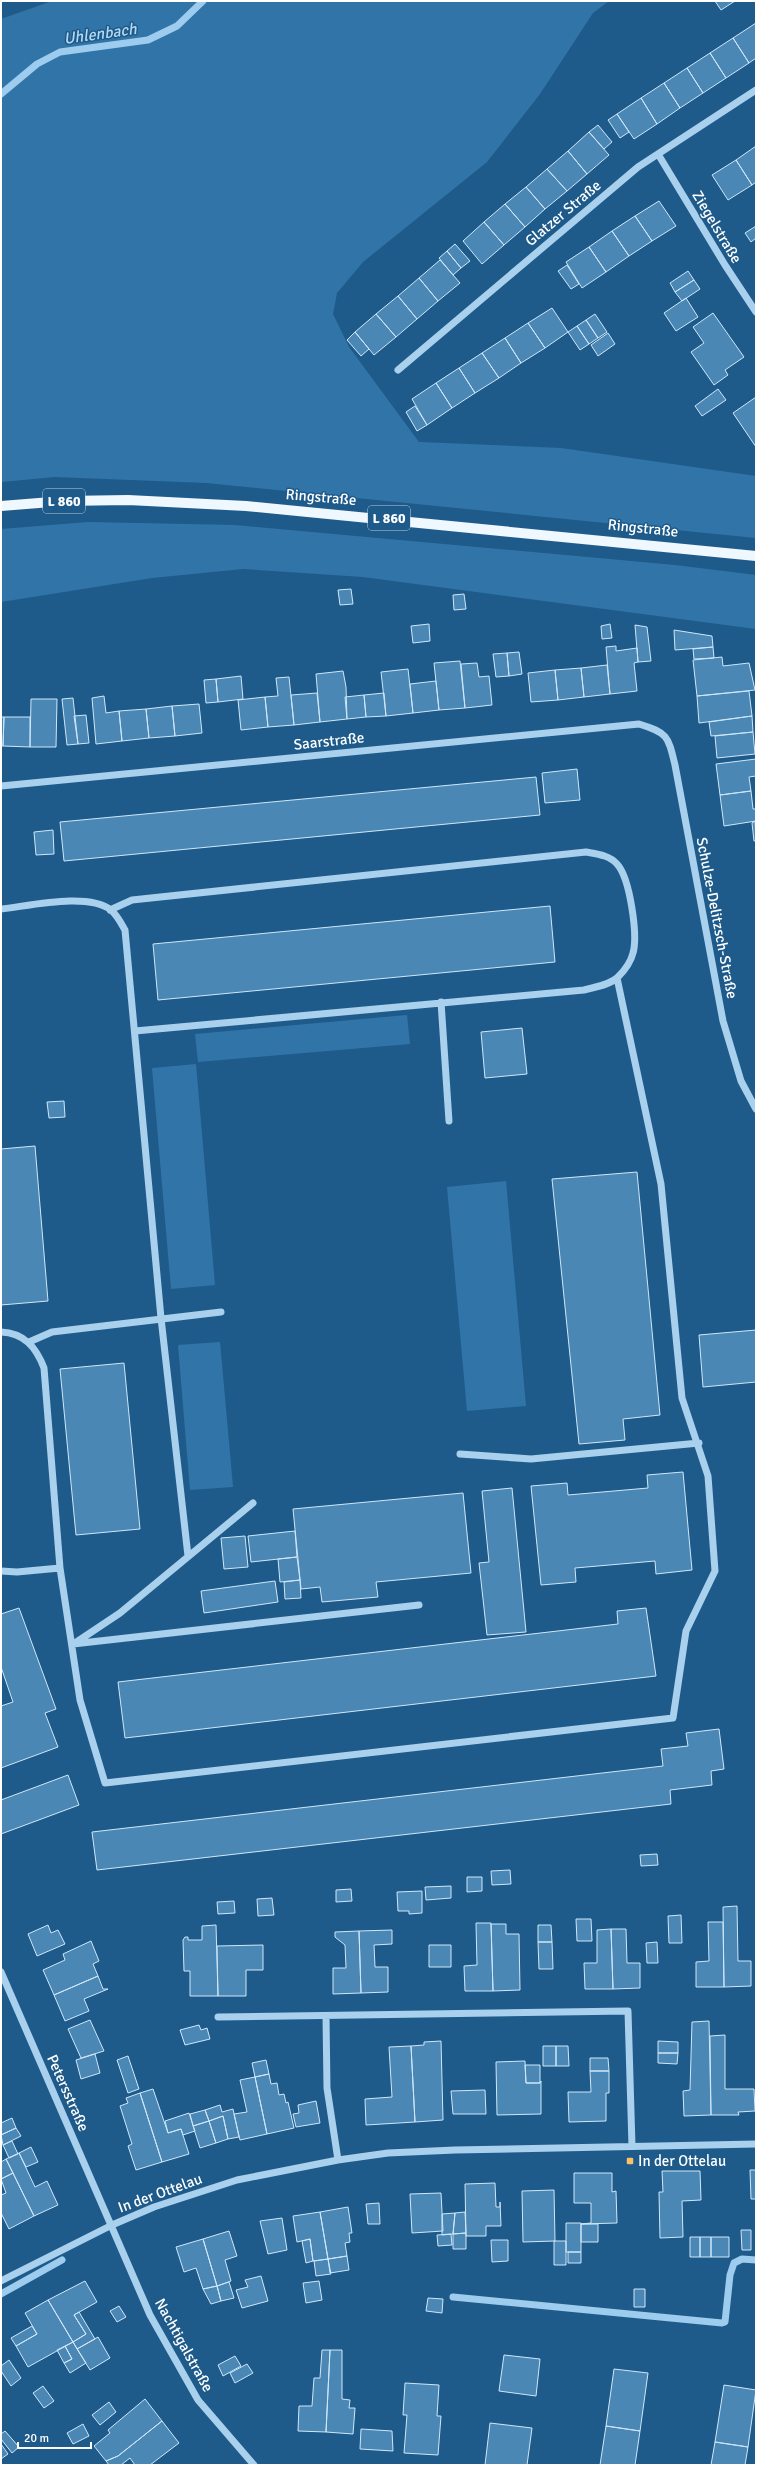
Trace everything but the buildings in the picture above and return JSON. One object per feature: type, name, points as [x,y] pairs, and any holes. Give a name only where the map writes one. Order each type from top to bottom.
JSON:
[{"type":"main road","name":"Ringstraße","points":[[1,506],[64,501],[128,500],[246,506],[603,539],[756,556]]},
{"type":"street","name":"Glatzer Straße","points":[[398,370],[608,192],[658,154],[756,90]]},
{"type":"street","name":"Ziegelstraße","points":[[658,154],[725,265],[756,312]]},
{"type":"street","name":"Saarstraße","points":[[1,786],[639,724],[658,730]]},
{"type":"street","name":"Schulze-Delitzsch-Straße","points":[[658,730],[669,740],[675,765],[723,1021],[741,1081],[756,1109]]},
{"type":"street","points":[[110,910],[132,900],[586,852],[605,856],[616,864],[624,874],[629,888],[633,953],[626,968],[617,978],[602,985],[584,990],[135,1030]]},
{"type":"street","points":[[1,909],[75,902],[95,902],[110,910],[126,930],[161,1318],[188,1556]]},
{"type":"street","points":[[1,1332],[12,1333],[29,1342],[40,1358],[44,1368],[60,1568],[73,1644],[80,1700],[105,1782],[673,1718],[686,1631],[715,1571],[708,1476],[699,1444],[682,1398],[661,1184],[617,978]]},
{"type":"street","points":[[441,1002],[449,1121]]},
{"type":"street","points":[[29,1342],[52,1332],[222,1312]]},
{"type":"street","points":[[460,1454],[531,1460],[699,1444]]},
{"type":"street","points":[[73,1644],[120,1613],[253,1503]]},
{"type":"street","points":[[1,1571],[17,1572],[60,1568]]},
{"type":"street","points":[[73,1644],[419,1605]]},
{"type":"street","name":"Petersstraße","points":[[1,1972],[112,2225]]},
{"type":"street","points":[[218,2017],[628,2011],[632,2146]]},
{"type":"street","points":[[326,2016],[327,2088],[338,2160]]},
{"type":"street","name":"In der Ottelau","points":[[1,2281],[112,2225],[154,2207],[237,2180],[338,2160],[388,2153],[447,2150],[756,2144]]},
{"type":"street","name":"Nachtigalstraße","points":[[112,2225],[150,2315],[176,2363],[198,2400],[254,2465]]},
{"type":"shaded area","points":[[52,1],[609,1],[593,13],[540,94],[487,162],[363,262],[337,293],[333,314],[349,347],[419,442],[561,448],[756,476],[756,538],[207,483],[55,477],[1,482],[1,19]]},
{"type":"shaded area","points":[[88,522],[235,525],[675,565],[756,575],[756,629],[363,577],[243,569],[152,578],[1,602],[1,529]]},
{"type":"shaded area","points":[[407,1015],[410,1044],[198,1062],[195,1034]]},
{"type":"shaded area","points":[[196,1064],[215,1285],[171,1289],[152,1068]]},
{"type":"shaded area","points":[[506,1181],[526,1406],[467,1411],[447,1187]]},
{"type":"shaded area","points":[[220,1342],[233,1487],[190,1490],[178,1345]]},
{"type":"waterway","name":"Uhlenbach","points":[[1,94],[37,64],[60,52],[148,40],[177,26],[203,1]]},
{"type":"waterway","points":[[453,2297],[722,2323],[725,2322],[730,2275],[734,2263],[742,2259],[756,2260]]},
{"type":"waterway","points":[[1,2294],[62,2260]]},
{"type":"place","name":"In der Ottelau","points":[[630,2161]]}]
